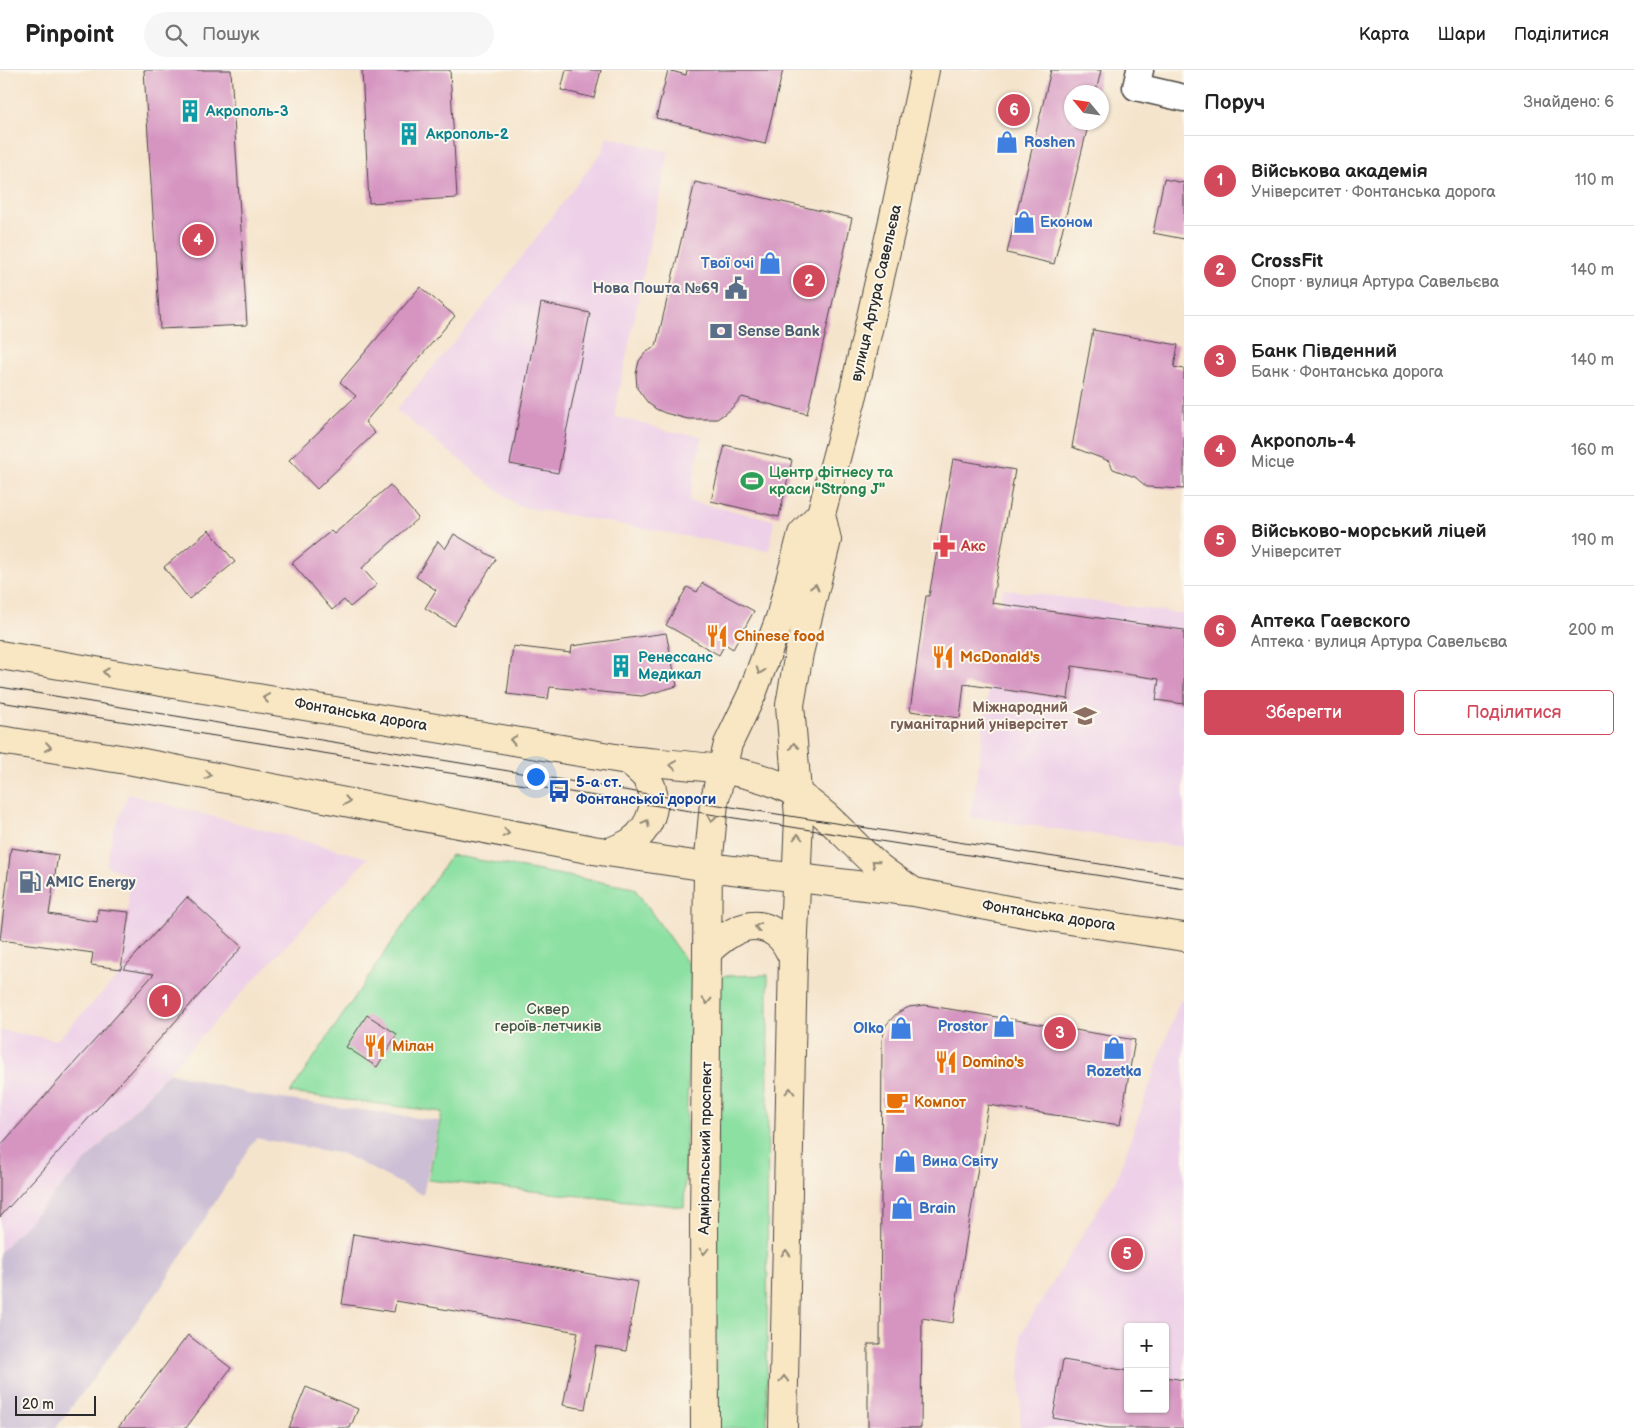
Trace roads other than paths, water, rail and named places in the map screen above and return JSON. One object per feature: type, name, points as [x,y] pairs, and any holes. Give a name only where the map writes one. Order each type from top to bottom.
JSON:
[{"type":"main road","name":"вулиця Артура Савельєва","points":[[798,879],[798,795],[790,705],[799,653],[827,540],[821,514],[856,381],[925,70]]},
{"type":"main road","name":"вулиця Артура Савельєва","points":[[708,868],[714,803],[728,744],[752,694],[780,618],[802,534],[821,514]]},
{"type":"main road","name":"Фонтанська дорога","points":[[0,655],[628,760],[722,770],[767,780],[798,795],[833,823],[875,864],[914,892]]},
{"type":"main road","points":[[0,740],[133,761],[610,852],[708,868]]},
{"type":"main road","points":[[610,852],[631,842],[641,832],[648,823],[654,806],[654,795],[646,776],[628,760]]},
{"type":"main road","name":"Фонтанська дорога","points":[[708,868],[914,892],[1029,914],[1184,937]]},
{"type":"main road","name":"Адміральський проспект","points":[[705,1428],[704,1218],[708,868]]},
{"type":"main road","points":[[783,1428],[793,957],[798,879]]},
{"type":"main road","points":[[708,952],[726,934],[747,925],[764,926],[780,938],[793,957]]},
{"type":"street","points":[[1138,78],[1184,98]]},
{"type":"tram line","points":[[0,687],[654,795],[1184,877]]},
{"type":"tram line","points":[[0,702],[1184,889]]},
{"type":"place","name":"Аптека Гаевского","points":[[1014,110]]},
{"type":"place","name":"Акрополь-3","points":[[190,111]]},
{"type":"place","name":"Акрополь-2","points":[[409,134]]},
{"type":"place","name":"Roshen","points":[[1007,142]]},
{"type":"place","name":"Економ","points":[[1024,222]]},
{"type":"place","name":"Акрополь-4","points":[[198,240]]},
{"type":"place","name":"Твої очі","points":[[770,263]]},
{"type":"place","name":"CrossFit","points":[[809,281]]},
{"type":"place","name":"Нова Пошта №69","points":[[736,288]]},
{"type":"place","name":"Sense Bank","points":[[721,331]]},
{"type":"place","name":"Центр фітнесу та краси \"Strong J\"","points":[[752,481]]},
{"type":"place","name":"Акс","points":[[944,546]]},
{"type":"place","name":"Chinese food","points":[[717,636]]},
{"type":"place","name":"McDonald's","points":[[943,657]]},
{"type":"place","name":"Ренессанс Медикал","points":[[621,666]]},
{"type":"place","name":"Міжнародний гуманітарний універсітет","points":[[1085,716]]},
{"type":"place","name":"5-а ст. Фонтанської дороги","points":[[559,791]]},
{"type":"place","name":"AMIC Energy","points":[[30,882]]},
{"type":"place","name":"Військова академія","points":[[165,1001]]},
{"type":"place","name":"Prostor","points":[[1004,1026]]},
{"type":"place","name":"Olko","points":[[901,1028]]},
{"type":"place","name":"Банк Південний","points":[[1060,1033]]},
{"type":"place","name":"Мілан","points":[[375,1046]]},
{"type":"place","name":"Rozetka","points":[[1114,1048]]},
{"type":"place","name":"Domino's","points":[[946,1062]]},
{"type":"place","name":"Компот","points":[[897,1102]]},
{"type":"place","name":"Вина Світу","points":[[905,1161]]},
{"type":"place","name":"Brain","points":[[902,1208]]},
{"type":"place","name":"Військово-морський ліцей","points":[[1127,1254]]},
{"type":"park label","name":"Сквер героїв-летчиків","points":[[548,1018]]}]
